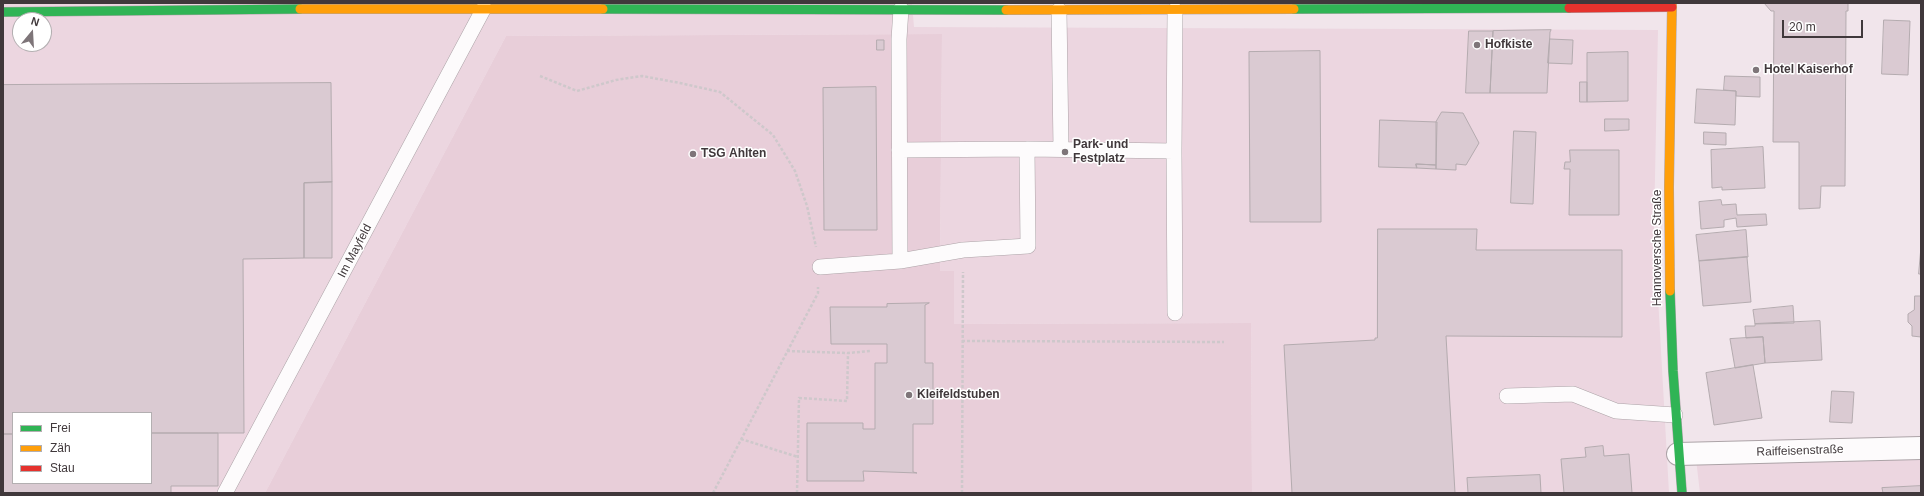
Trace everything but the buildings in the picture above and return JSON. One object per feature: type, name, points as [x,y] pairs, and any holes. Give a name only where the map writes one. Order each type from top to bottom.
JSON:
[{"type":"street","points":[[3,12],[115,7],[306,6],[901,9],[929,6],[1059,10],[1175,10],[1672,5]]},
{"type":"street","name":"Hannoversche Straße","points":[[1672,5],[1669,289],[1675,416],[1682,493]]},
{"type":"street","name":"Raiffeisenstraße","points":[[1678,454],[1921,448]]},
{"type":"lane","name":"Im Mayfeld","points":[[225,493],[484,8]]},
{"type":"lane","points":[[900,261],[899,39],[901,9]]},
{"type":"lane","points":[[1059,10],[1061,149]]},
{"type":"lane","points":[[1175,10],[1175,313]]},
{"type":"lane","points":[[820,267],[900,261],[963,250],[1028,246],[1028,149]]},
{"type":"lane","points":[[899,150],[1061,149],[1174,151]]},
{"type":"lane","points":[[1506,396],[1573,394],[1616,411],[1675,416]]},
{"type":"path","points":[[540,76],[577,91],[616,80],[642,76],[720,92],[747,112],[773,135],[795,171],[807,206],[820,267],[818,293],[713,493]]},
{"type":"path","points":[[962,493],[963,250]]},
{"type":"path","points":[[962,341],[1224,342]]},
{"type":"path","points":[[787,351],[848,353],[870,351]]},
{"type":"path","points":[[797,493],[799,398],[847,401],[848,353]]},
{"type":"path","points":[[741,439],[798,457]]},
{"type":"shaded area","points":[[3,3],[912,3],[914,27],[1658,30],[1654,226],[1669,493],[1252,493],[1251,323],[954,324],[954,272],[940,272],[942,34],[506,36],[265,493],[3,493]]},
{"type":"shaded area","name":"TSG Ahlten","points":[[942,34],[940,271],[954,271],[954,324],[1251,323],[1252,493],[265,493],[506,36]]},
{"type":"shaded area","points":[[1921,456],[1921,493],[1700,493],[1696,459]]},
{"type":"traffic: fast","points":[[1294,9],[1569,8]]},
{"type":"traffic: fast","points":[[3,12],[300,9]]},
{"type":"traffic: fast","points":[[603,9],[1006,10]]},
{"type":"traffic: fast","points":[[1670,291],[1673,371],[1682,493]]},
{"type":"traffic: slow","points":[[1670,291],[1669,187],[1672,3]]},
{"type":"traffic: slow","points":[[300,9],[603,9]]},
{"type":"traffic: slow","points":[[1006,10],[1294,9]]},
{"type":"traffic: jam","points":[[1569,8],[1672,7]]},
{"type":"place","name":"Hofkiste","points":[[1477,45]]},
{"type":"place","name":"Hotel Kaiserhof","points":[[1756,70]]},
{"type":"place","name":"Park- und Festplatz","points":[[1065,152]]},
{"type":"place","name":"TSG Ahlten","points":[[693,154]]},
{"type":"place","name":"Kleifeldstuben","points":[[909,395]]}]
